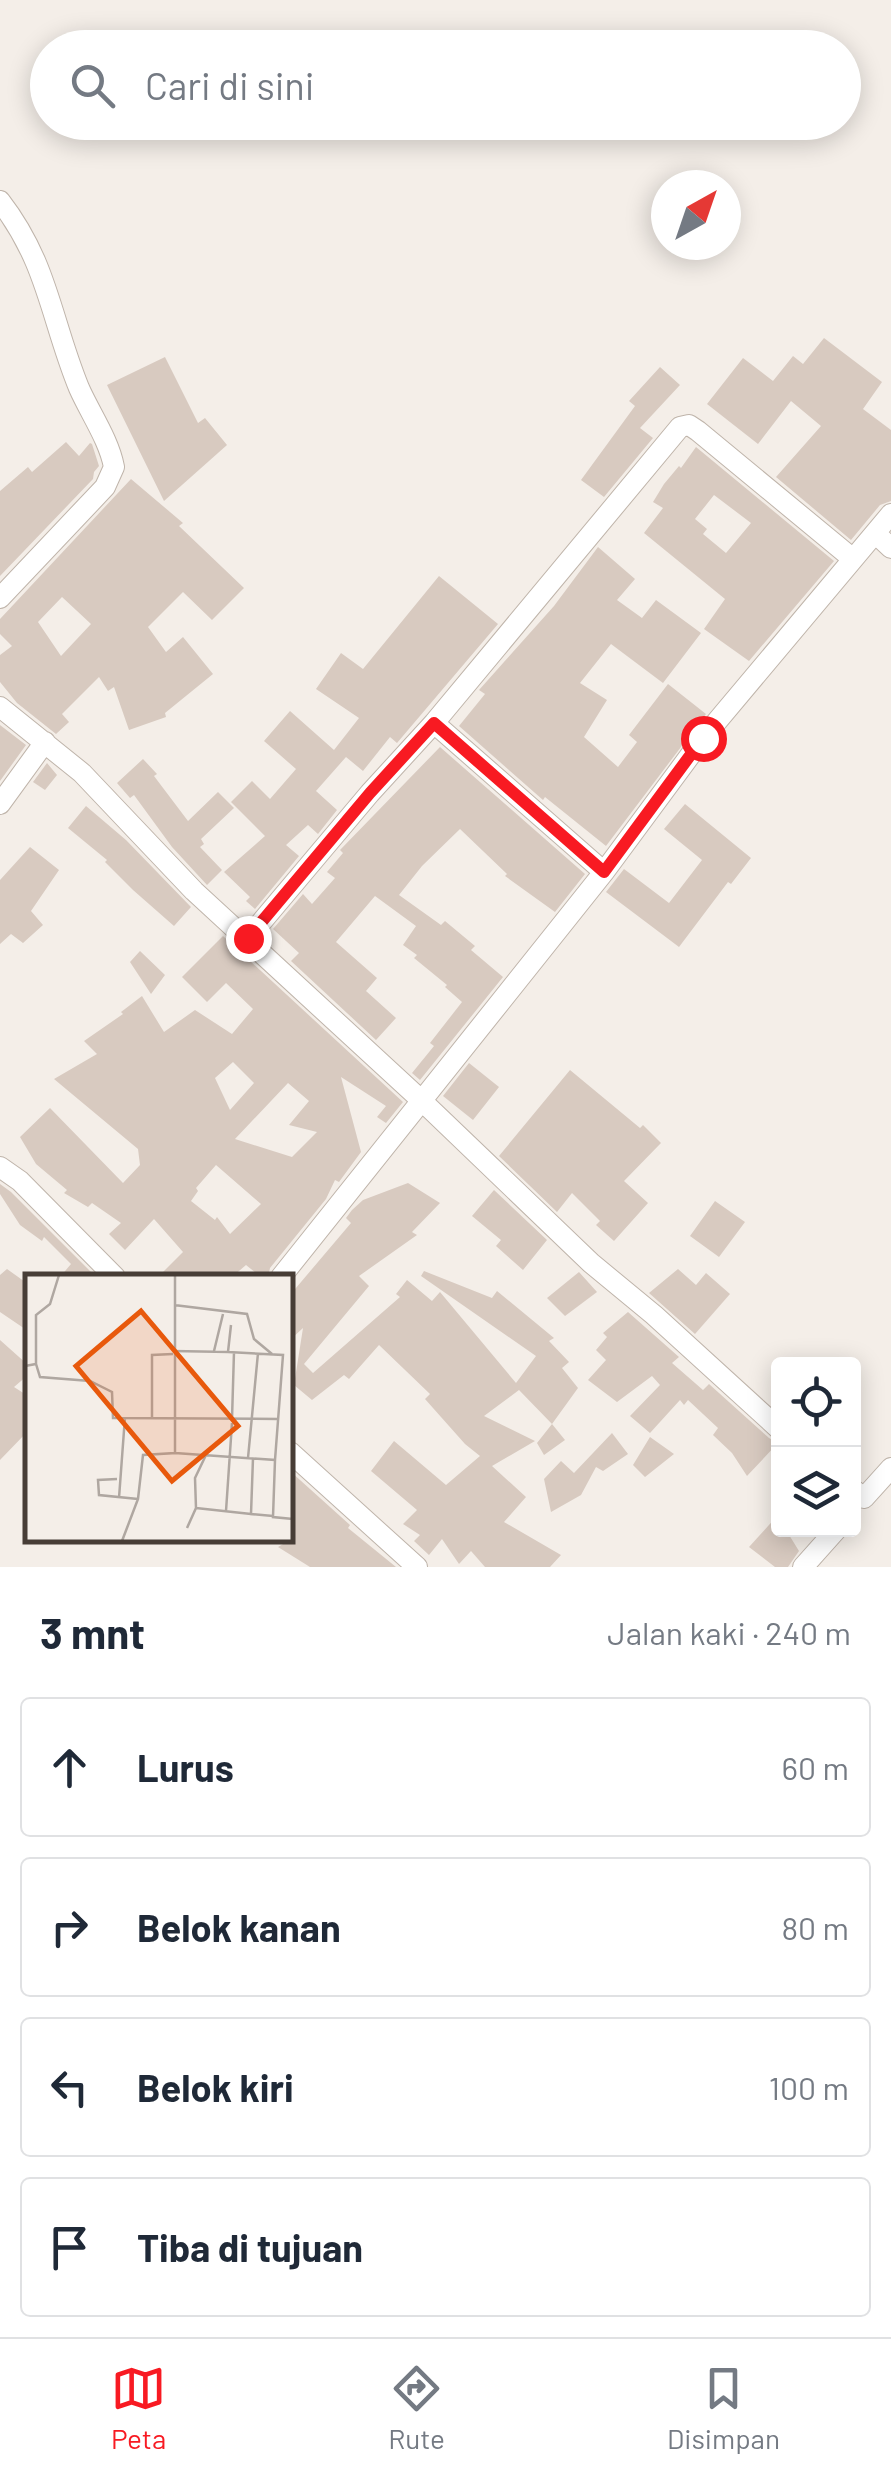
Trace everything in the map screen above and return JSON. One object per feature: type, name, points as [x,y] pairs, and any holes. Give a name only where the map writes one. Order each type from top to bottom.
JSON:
[{"type":"street","points":[[0,201],[40,267],[78,384],[114,467],[105,487],[0,598]]},
{"type":"street","points":[[248,938],[434,723],[673,433],[686,425],[698,431],[853,559]]},
{"type":"street","points":[[282,1274],[604,872],[703,738],[853,559],[883,541],[891,514]]},
{"type":"street","points":[[0,707],[82,773],[194,890],[590,1263],[654,1315],[771,1422]]},
{"type":"street","points":[[434,723],[604,872]]},
{"type":"street","points":[[0,804],[50,746]]},
{"type":"street","points":[[0,1167],[20,1181],[112,1274]]},
{"type":"street","points":[[292,1454],[417,1567]]},
{"type":"street","points":[[861,1496],[891,1467]]},
{"type":"street","points":[[803,1567],[830,1537]]},
{"type":"building","points":[[824,338],[882,382],[863,409],[891,430],[891,501],[880,505],[851,540],[776,477],[821,426],[791,401],[758,444],[707,404],[743,358],[773,381],[793,356],[803,364]]},
{"type":"building","points":[[165,357],[198,423],[205,418],[227,445],[164,501],[107,385]]},
{"type":"building","points":[[660,367],[680,385],[640,428],[653,438],[604,497],[581,480],[635,406],[629,401]]},
{"type":"building","points":[[66,442],[79,456],[92,444],[99,466],[93,479],[0,576],[0,491],[28,467],[32,472]]},
{"type":"building","points":[[696,447],[834,561],[749,661],[704,629],[725,599],[644,533],[663,508],[653,502]],"holes":[[[714,495],[751,523],[726,553],[703,534],[707,529],[695,519]]]},
{"type":"building","points":[[131,479],[183,523],[179,526],[244,588],[212,620],[183,592],[148,627],[166,652],[183,637],[213,674],[165,713],[166,717],[129,730],[114,687],[108,691],[99,677],[62,714],[69,722],[56,734],[17,703],[0,682],[0,655],[12,646],[0,634],[0,619]],"holes":[[[62,597],[91,624],[61,656],[38,622]]]},
{"type":"building","points":[[598,547],[635,579],[617,600],[642,618],[656,600],[701,633],[663,683],[611,644],[580,683],[607,700],[584,737],[618,767],[637,742],[629,735],[668,684],[706,714],[606,846],[545,797],[543,800],[459,726],[485,694],[479,690],[554,606]]},
{"type":"building","points":[[439,576],[498,624],[397,743],[390,737],[363,771],[346,757],[316,791],[337,810],[318,834],[308,825],[286,845],[299,856],[255,909],[246,901],[250,897],[224,872],[265,836],[231,802],[252,781],[270,799],[296,769],[264,741],[290,711],[334,750],[359,718],[316,689],[341,653],[363,669]]},
{"type":"building","points":[[0,725],[26,745],[0,781]]},
{"type":"building","points":[[440,747],[585,874],[555,912],[505,876],[460,829],[422,866],[399,895],[441,925],[445,921],[503,977],[420,1080],[412,1073],[462,1002],[403,945],[416,926],[375,896],[336,942],[377,978],[366,991],[396,1018],[376,1040],[291,961],[299,953],[273,929],[303,894],[312,904],[335,878],[327,872],[343,853],[340,850]]},
{"type":"building","points":[[143,759],[188,821],[218,792],[234,808],[201,839],[204,844],[200,847],[222,870],[207,885],[172,847],[134,795],[130,798],[117,783]]},
{"type":"building","points":[[47,763],[57,775],[45,790],[33,782]]},
{"type":"building","points":[[685,804],[751,858],[679,947],[606,892],[624,869],[669,903],[702,860],[664,829]]},
{"type":"building","points":[[86,806],[126,840],[191,907],[174,926],[68,828]]},
{"type":"building","points":[[30,847],[59,870],[31,911],[43,925],[23,943],[11,934],[0,944],[0,880]]},
{"type":"building","points":[[223,936],[403,1102],[386,1123],[377,1117],[386,1106],[341,1077],[361,1152],[339,1182],[335,1180],[326,1199],[269,1274],[257,1274],[246,1265],[236,1274],[161,1274],[183,1252],[154,1219],[125,1250],[109,1234],[121,1223],[92,1203],[88,1207],[64,1193],[67,1190],[36,1164],[20,1137],[50,1108],[123,1183],[140,1165],[138,1149],[54,1079],[97,1054],[84,1041],[142,996],[164,1032],[195,1010],[232,1034],[253,1009],[226,983],[207,1002],[182,977]],"holes":[[[233,1062],[254,1083],[230,1110],[215,1078]],[[288,1083],[309,1101],[289,1125],[317,1132],[292,1157],[235,1139]],[[216,1165],[261,1204],[230,1234],[217,1217],[215,1220],[191,1201],[196,1188]]]},
{"type":"building","points":[[140,951],[165,975],[151,994],[130,962]]},
{"type":"building","points":[[469,1063],[499,1087],[473,1120],[443,1096]]},
{"type":"building","points":[[570,1070],[661,1143],[624,1181],[648,1203],[614,1241],[596,1225],[600,1221],[572,1193],[557,1212],[499,1156]]},
{"type":"building","points":[[408,1183],[440,1203],[412,1232],[417,1235],[359,1276],[369,1286],[304,1364],[313,1373],[400,1297],[396,1294],[407,1280],[432,1301],[440,1292],[516,1383],[536,1356],[421,1276],[424,1271],[492,1298],[497,1291],[554,1338],[549,1341],[569,1362],[562,1368],[578,1388],[552,1424],[519,1390],[484,1416],[535,1441],[492,1466],[526,1497],[504,1522],[561,1555],[550,1567],[485,1567],[471,1551],[459,1564],[442,1539],[429,1555],[414,1541],[420,1535],[403,1524],[417,1510],[371,1471],[394,1441],[446,1485],[480,1456],[425,1399],[430,1394],[379,1345],[349,1379],[344,1375],[312,1400],[294,1385],[303,1328],[292,1338],[292,1293],[351,1223],[346,1218],[363,1200]]},
{"type":"building","points":[[0,1184],[93,1274],[63,1274],[71,1264],[44,1237],[42,1241],[20,1225],[0,1194]]},
{"type":"building","points":[[494,1190],[547,1240],[523,1270],[496,1246],[501,1240],[472,1216]]},
{"type":"building","points":[[715,1201],[745,1222],[719,1257],[690,1236]]},
{"type":"building","points":[[7,1269],[25,1282],[25,1329],[0,1312],[0,1275]]},
{"type":"building","points":[[678,1269],[696,1285],[706,1273],[730,1294],[695,1334],[649,1293]]},
{"type":"building","points":[[579,1272],[597,1292],[565,1316],[547,1298]]},
{"type":"building","points":[[628,1312],[679,1357],[672,1363],[703,1390],[709,1384],[771,1439],[771,1450],[747,1476],[732,1453],[713,1435],[718,1428],[688,1400],[684,1405],[680,1400],[650,1433],[630,1416],[660,1385],[652,1376],[617,1402],[588,1380],[606,1360],[596,1350],[607,1337],[603,1333]]},
{"type":"building","points":[[0,1340],[25,1362],[25,1378],[14,1387],[25,1394],[25,1434],[0,1460]]},
{"type":"building","points":[[552,1424],[565,1440],[544,1455],[537,1443]]},
{"type":"building","points":[[612,1433],[628,1454],[603,1471],[596,1467],[581,1495],[551,1512],[544,1479],[561,1461],[574,1473]]},
{"type":"building","points":[[650,1437],[674,1454],[645,1477],[633,1465]]},
{"type":"building","points":[[292,1473],[350,1525],[348,1528],[396,1567],[310,1567],[278,1547],[292,1542]]},
{"type":"building","points":[[771,1523],[771,1537],[790,1537],[799,1551],[788,1567],[775,1567],[749,1547]]},
{"type":"route","points":[[248,938],[434,723],[604,872],[703,738]]}]
